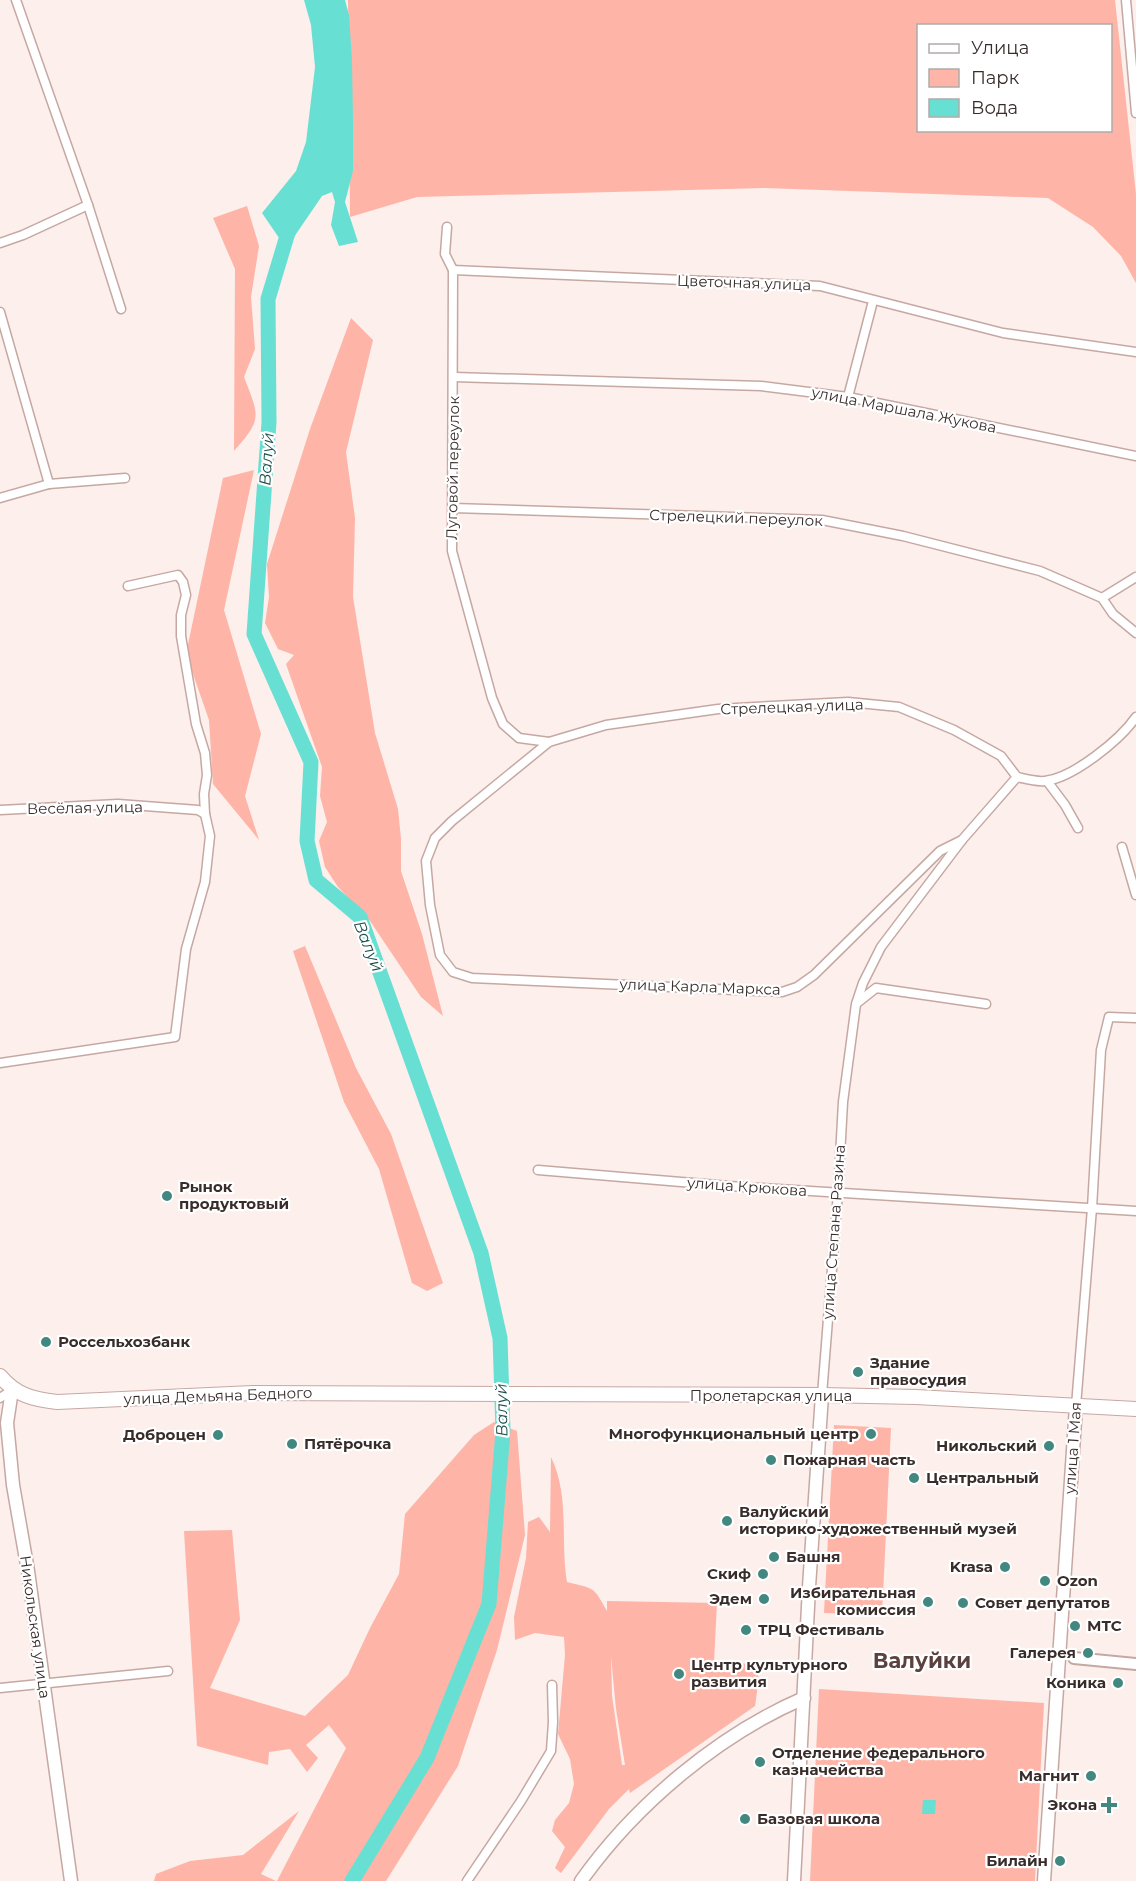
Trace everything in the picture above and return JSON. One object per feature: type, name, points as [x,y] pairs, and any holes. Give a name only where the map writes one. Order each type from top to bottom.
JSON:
[{"type":"main road","points":[[0,1376],[6,1394]]},
{"type":"main road","name":"улица Демьяна Бедного","points":[[6,1394],[57,1402],[253,1393],[549,1396]]},
{"type":"main road","name":"Никольская улица","points":[[6,1394],[13,1485],[28,1571],[70,1881]]},
{"type":"main road","name":"улица Степана Разина","points":[[794,1881],[822,1395]]},
{"type":"main road","name":"Пролетарская улица","points":[[549,1396],[916,1397],[1136,1409]]},
{"type":"main road","name":"улица 1 Мая","points":[[1044,1881],[1076,1406]]},
{"type":"main road","points":[[581,1881],[626,1826],[662,1791],[754,1723],[804,1698]]},
{"type":"street","points":[[15,0],[88,205],[122,309]]},
{"type":"street","points":[[1126,0],[1136,113]]},
{"type":"street","points":[[0,243],[88,205]]},
{"type":"street","name":"Луговой переулок","points":[[447,228],[445,254],[453,270],[452,551],[492,698],[503,724],[519,738],[549,742]]},
{"type":"street","name":"Цветочная улица","points":[[453,270],[820,286],[1003,333],[1136,352]]},
{"type":"street","points":[[848,397],[873,301]]},
{"type":"street","points":[[0,312],[49,484]]},
{"type":"street","name":"улица Маршала Жукова","points":[[454,377],[762,386],[848,397],[1136,456]]},
{"type":"street","points":[[0,498],[49,484],[125,478]]},
{"type":"street","name":"Стрелецкий переулок","points":[[453,508],[822,520],[903,536],[1040,571],[1102,598],[1113,614],[1136,633]]},
{"type":"street","points":[[0,1063],[175,1037],[186,949],[205,882],[210,836],[205,814],[204,794],[207,775],[205,753],[196,724],[181,636],[181,615],[186,595],[183,582],[177,575],[128,586]]},
{"type":"street","points":[[1102,598],[1136,577]]},
{"type":"street","name":"Стрелецкая улица","points":[[549,742],[606,726],[718,709],[848,702],[899,707],[954,730],[1001,756],[1017,777]]},
{"type":"street","points":[[1017,777],[1033,781],[1047,781],[1073,772],[1129,727],[1136,717]]},
{"type":"street","name":"улица Карла Маркса","points":[[549,742],[452,821],[435,838],[426,861],[430,905],[440,955],[453,972],[472,978],[782,992],[797,987],[814,975],[940,851],[962,840]]},
{"type":"street","name":"улица Степана Разина","points":[[822,1395],[843,1102],[856,1004],[862,983],[881,947],[962,840],[1017,777]]},
{"type":"street","points":[[1047,781],[1065,805],[1078,828]]},
{"type":"street","name":"Весёлая улица","points":[[0,810],[118,804],[198,810],[205,814]]},
{"type":"street","points":[[1122,847],[1136,895]]},
{"type":"street","points":[[856,1004],[876,988],[986,1004]]},
{"type":"street","name":"улица 1 Мая","points":[[1076,1406],[1092,1208],[1101,1050],[1109,1017],[1136,1018]]},
{"type":"street","name":"улица Крюкова","points":[[538,1170],[729,1186],[1136,1211]]},
{"type":"street","points":[[1074,1658],[1136,1664]]},
{"type":"street","points":[[0,1688],[168,1671]]},
{"type":"street","points":[[467,1881],[521,1801],[551,1751],[554,1722],[552,1685]]},
{"type":"green space","points":[[348,0],[1115,0],[1136,194],[1136,283],[1121,256],[1093,227],[1048,198],[765,188],[417,197],[350,217]]},
{"type":"green space","points":[[247,206],[259,246],[251,297],[255,349],[244,377],[253,401],[255,417],[250,431],[234,451],[235,269],[213,218]]},
{"type":"green space","points":[[351,318],[373,340],[346,452],[355,518],[353,597],[375,733],[398,809],[401,871],[422,934],[443,1016],[421,997],[370,921],[338,887],[325,867],[319,841],[327,822],[320,796],[322,767],[286,664],[294,655],[278,649],[265,623],[269,597],[267,564],[310,429]]},
{"type":"green space","points":[[254,470],[224,610],[261,734],[245,796],[259,840],[213,784],[209,720],[186,654],[223,478]]},
{"type":"green space","points":[[305,946],[356,1068],[391,1134],[443,1283],[427,1291],[412,1283],[379,1169],[344,1102],[293,951]]},
{"type":"green space","points":[[494,1422],[517,1431],[525,1535],[497,1650],[458,1766],[386,1881],[277,1881],[346,1748],[329,1725],[306,1745],[318,1758],[307,1772],[290,1749],[269,1752],[268,1765],[197,1746],[184,1531],[232,1530],[240,1620],[210,1688],[305,1716],[348,1675],[399,1574],[405,1514],[474,1435]]},
{"type":"green space","points":[[834,1425],[891,1428],[882,1615],[824,1613]]},
{"type":"green space","points":[[551,1457],[561,1487],[567,1582],[592,1590],[607,1611],[607,1601],[717,1603],[714,1662],[754,1664],[759,1678],[755,1706],[630,1793],[629,1789],[609,1809],[561,1873],[555,1868],[565,1847],[552,1831],[555,1820],[569,1803],[574,1784],[570,1759],[558,1734],[565,1655],[564,1637],[535,1633],[515,1640],[514,1617],[526,1558],[528,1522],[539,1517],[550,1532]],"holes":[[[611,1656],[625,1765],[622,1765],[612,1696]]]},
{"type":"green space","points":[[819,1689],[1044,1703],[1035,1881],[810,1881]]},
{"type":"green space","points":[[299,1811],[261,1874],[276,1881],[154,1881],[156,1874],[190,1861],[243,1855]]},
{"type":"water","points":[[304,0],[345,0],[349,15],[352,60],[353,171],[345,202],[358,242],[339,246],[331,225],[335,202],[332,192],[322,196],[294,237],[288,251],[262,213],[296,171],[306,142],[315,67],[311,25]]},
{"type":"water","points":[[923,1800],[936,1800],[935,1814],[922,1814]]},
{"type":"waterway","name":"Валуй","points":[[290,226],[268,299],[269,422],[254,634],[311,762],[307,841],[316,880],[360,917],[481,1253],[500,1338],[503,1431],[489,1604],[427,1758],[352,1881]]},
{"type":"place","name":"Рынок продуктовый","points":[[167,1196]]},
{"type":"place","name":"Россельхозбанк","points":[[46,1342]]},
{"type":"place","name":"Здание правосудия","points":[[858,1372]]},
{"type":"place","name":"Многофункциональный центр","points":[[871,1434]]},
{"type":"place","name":"Доброцен","points":[[218,1435]]},
{"type":"place","name":"Пятёрочка","points":[[292,1444]]},
{"type":"place","name":"Никольский","points":[[1049,1446]]},
{"type":"place","name":"Пожарная часть","points":[[771,1460]]},
{"type":"place","name":"Центральный","points":[[914,1478]]},
{"type":"place","name":"Валуйский историко-художественный музей","points":[[727,1521]]},
{"type":"place","name":"Башня","points":[[774,1557]]},
{"type":"place","name":"Krasa","points":[[1005,1567]]},
{"type":"place","name":"Скиф","points":[[763,1574]]},
{"type":"place","name":"Ozon","points":[[1045,1581]]},
{"type":"place","name":"Эдем","points":[[764,1599]]},
{"type":"place","name":"Избирательная комиссия","points":[[928,1602]]},
{"type":"place","name":"Совет депутатов","points":[[963,1603]]},
{"type":"place","name":"МТС","points":[[1075,1626]]},
{"type":"place","name":"ТРЦ Фестиваль","points":[[746,1630]]},
{"type":"place","name":"Галерея","points":[[1088,1653]]},
{"type":"place","name":"Центр культурного развития","points":[[679,1674]]},
{"type":"place","name":"Коника","points":[[1118,1683]]},
{"type":"place","name":"Отделение федерального казначейства","points":[[760,1762]]},
{"type":"place","name":"Магнит","points":[[1091,1776]]},
{"type":"place","name":"Экона","points":[[1109,1805]]},
{"type":"place","name":"Базовая школа","points":[[745,1819]]},
{"type":"place","name":"Билайн","points":[[1060,1861]]},
{"type":"district","name":"Валуйки","points":[[922,1661]]}]
